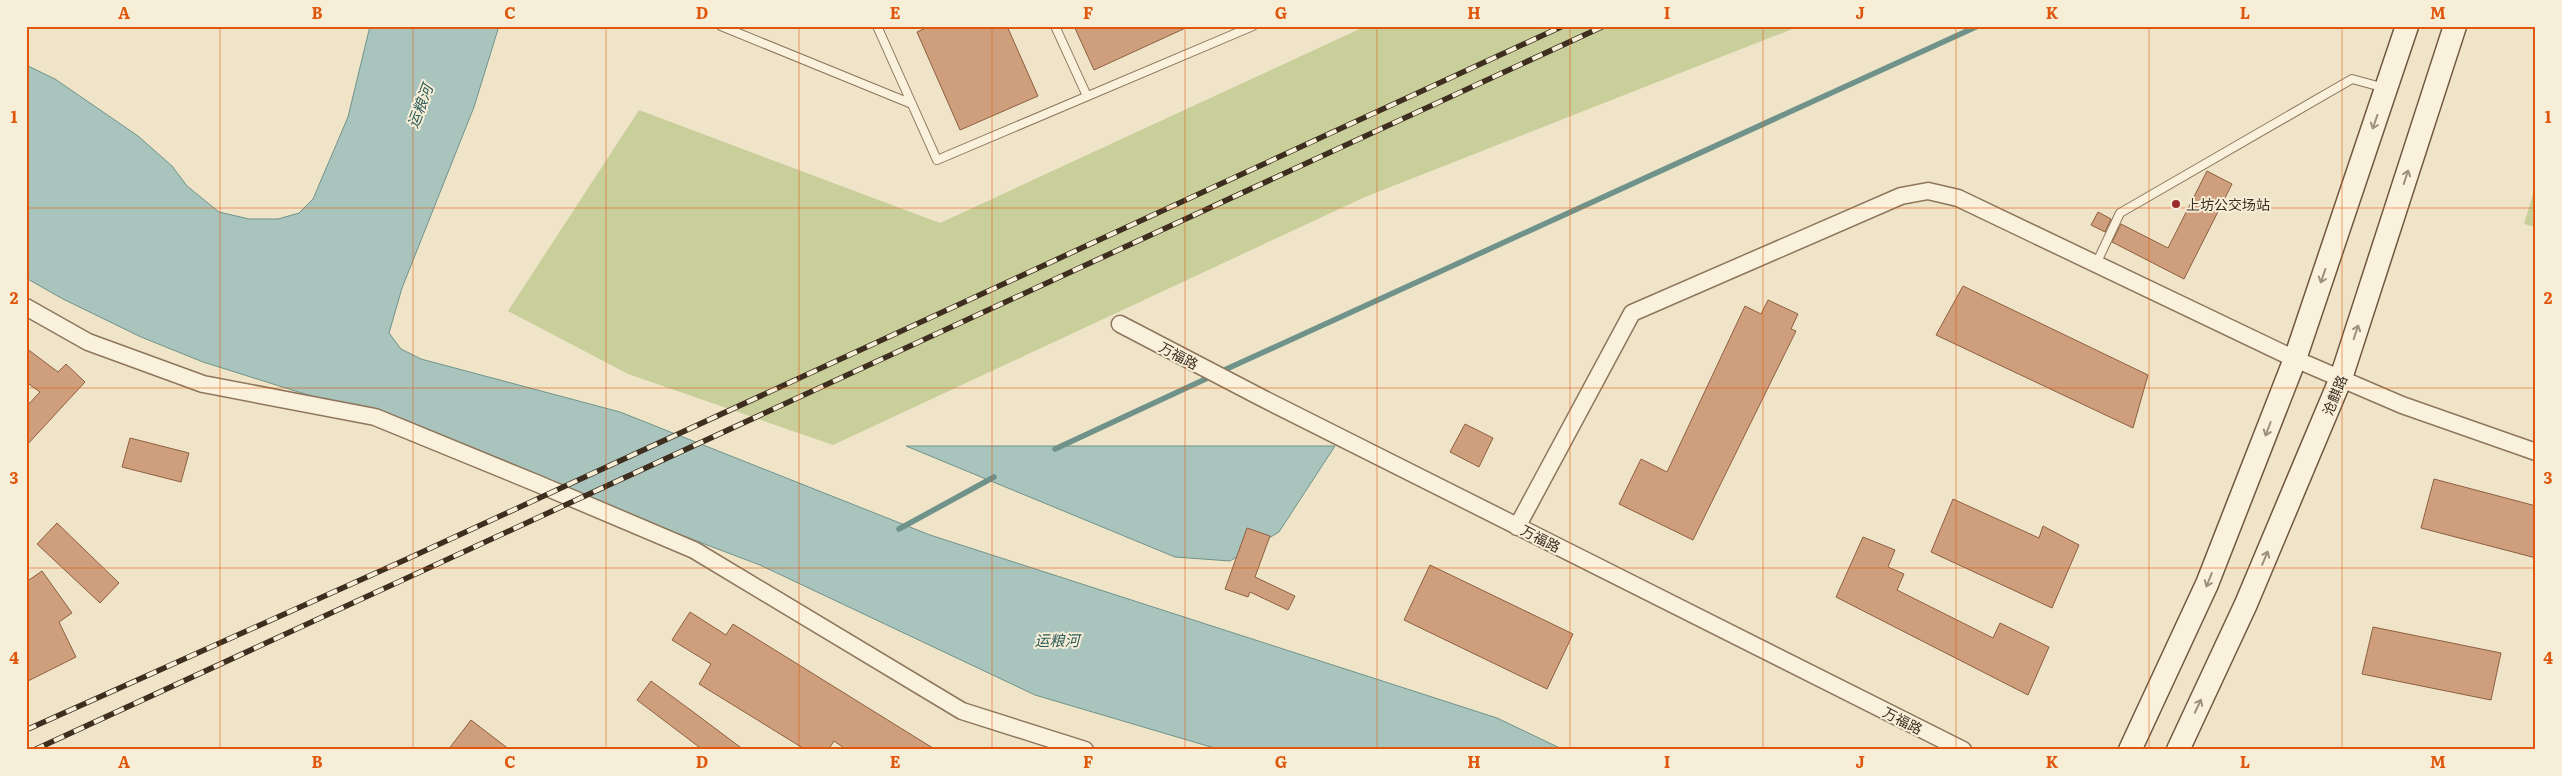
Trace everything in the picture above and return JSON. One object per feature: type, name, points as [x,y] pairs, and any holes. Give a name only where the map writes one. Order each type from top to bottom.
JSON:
[{"type":"main road","points":[[2130,750],[2207,584],[2295,359],[2407,26]]},
{"type":"main road","name":"沧麒路","points":[[2178,750],[2246,604],[2341,378],[2455,26]]},
{"type":"street","points":[[1517,527],[1632,313],[1901,196],[1928,191],[1958,198],[2295,359],[2402,405],[2536,452]]},
{"type":"street","points":[[26,307],[88,342],[203,384],[375,417],[536,483],[694,550],[962,711],[1085,750]]},
{"type":"street","name":"万福路","points":[[1120,324],[1253,394],[1963,750]]},
{"type":"lane","points":[[721,26],[912,104]]},
{"type":"lane","points":[[878,26],[938,160],[1253,26]]},
{"type":"lane","points":[[1055,26],[1087,96]]},
{"type":"lane","points":[[2096,264],[2120,213],[2352,79],[2386,88]]},
{"type":"green space","points":[[1366,26],[1800,26],[1365,197],[833,445],[628,374],[508,311],[639,110],[940,223]]},
{"type":"green space","points":[[2536,184],[2536,227],[2524,224]]},
{"type":"water","name":"运粮河","points":[[370,26],[499,26],[474,107],[402,288],[389,333],[401,349],[421,359],[620,412],[930,535],[1497,718],[1564,750],[1221,750],[1035,695],[760,565],[324,400],[203,362],[141,337],[63,299],[26,278],[26,65],[55,79],[138,136],[172,166],[187,186],[219,212],[249,219],[278,219],[299,213],[313,199],[348,117]]},
{"type":"water","points":[[906,446],[1335,446],[1279,532],[1230,561],[1175,557]]},
{"type":"building","points":[[930,26],[1007,26],[1038,96],[960,130],[917,32]]},
{"type":"building","points":[[1074,26],[1190,26],[1094,70]]},
{"type":"building","points":[[2207,171],[2232,184],[2184,279],[2112,242],[2121,224],[2168,248]]},
{"type":"building","points":[[2098,212],[2111,219],[2105,232],[2091,225]]},
{"type":"building","points":[[1963,286],[2148,375],[2133,428],[1936,335]]},
{"type":"building","points":[[1768,300],[1798,314],[1791,329],[1796,331],[1693,540],[1619,504],[1641,459],[1667,472],[1745,306],[1761,314]]},
{"type":"building","points":[[26,348],[58,372],[66,364],[85,382],[26,446],[26,407],[40,392],[26,382]]},
{"type":"building","points":[[1465,424],[1493,438],[1479,467],[1450,452]]},
{"type":"building","points":[[130,438],[189,453],[181,482],[122,467]]},
{"type":"building","points":[[2434,479],[2536,506],[2536,558],[2421,528]]},
{"type":"building","points":[[1953,499],[2039,538],[2043,526],[2079,545],[2052,608],[1931,552]]},
{"type":"building","points":[[57,523],[119,583],[100,603],[37,544]]},
{"type":"building","points":[[1247,528],[1270,536],[1255,577],[1295,596],[1288,610],[1250,592],[1248,597],[1225,589]]},
{"type":"building","points":[[1863,537],[1895,550],[1888,567],[1904,574],[1897,590],[1993,638],[2000,623],[2049,647],[2028,695],[1836,597]]},
{"type":"building","points":[[1430,565],[1573,634],[1547,689],[1404,620]]},
{"type":"building","points":[[42,571],[72,613],[59,622],[76,657],[26,682],[26,582]]},
{"type":"building","points":[[690,612],[726,635],[733,624],[936,750],[847,750],[834,741],[828,750],[806,750],[699,684],[711,664],[672,640]]},
{"type":"building","points":[[2373,627],[2501,653],[2491,700],[2362,674]]},
{"type":"building","points":[[651,681],[744,750],[703,750],[637,700]]},
{"type":"building","points":[[471,720],[510,750],[448,750]]},
{"type":"waterway","points":[[1220,372],[1978,26]]},
{"type":"waterway","points":[[1055,449],[1212,376]]},
{"type":"waterway","points":[[899,529],[994,477]]},
{"type":"railway","points":[[26,730],[407,559],[1563,26]]},
{"type":"railway","points":[[34,750],[1604,26]]},
{"type":"place","name":"上坊公交场站","points":[[2176,204]]}]
